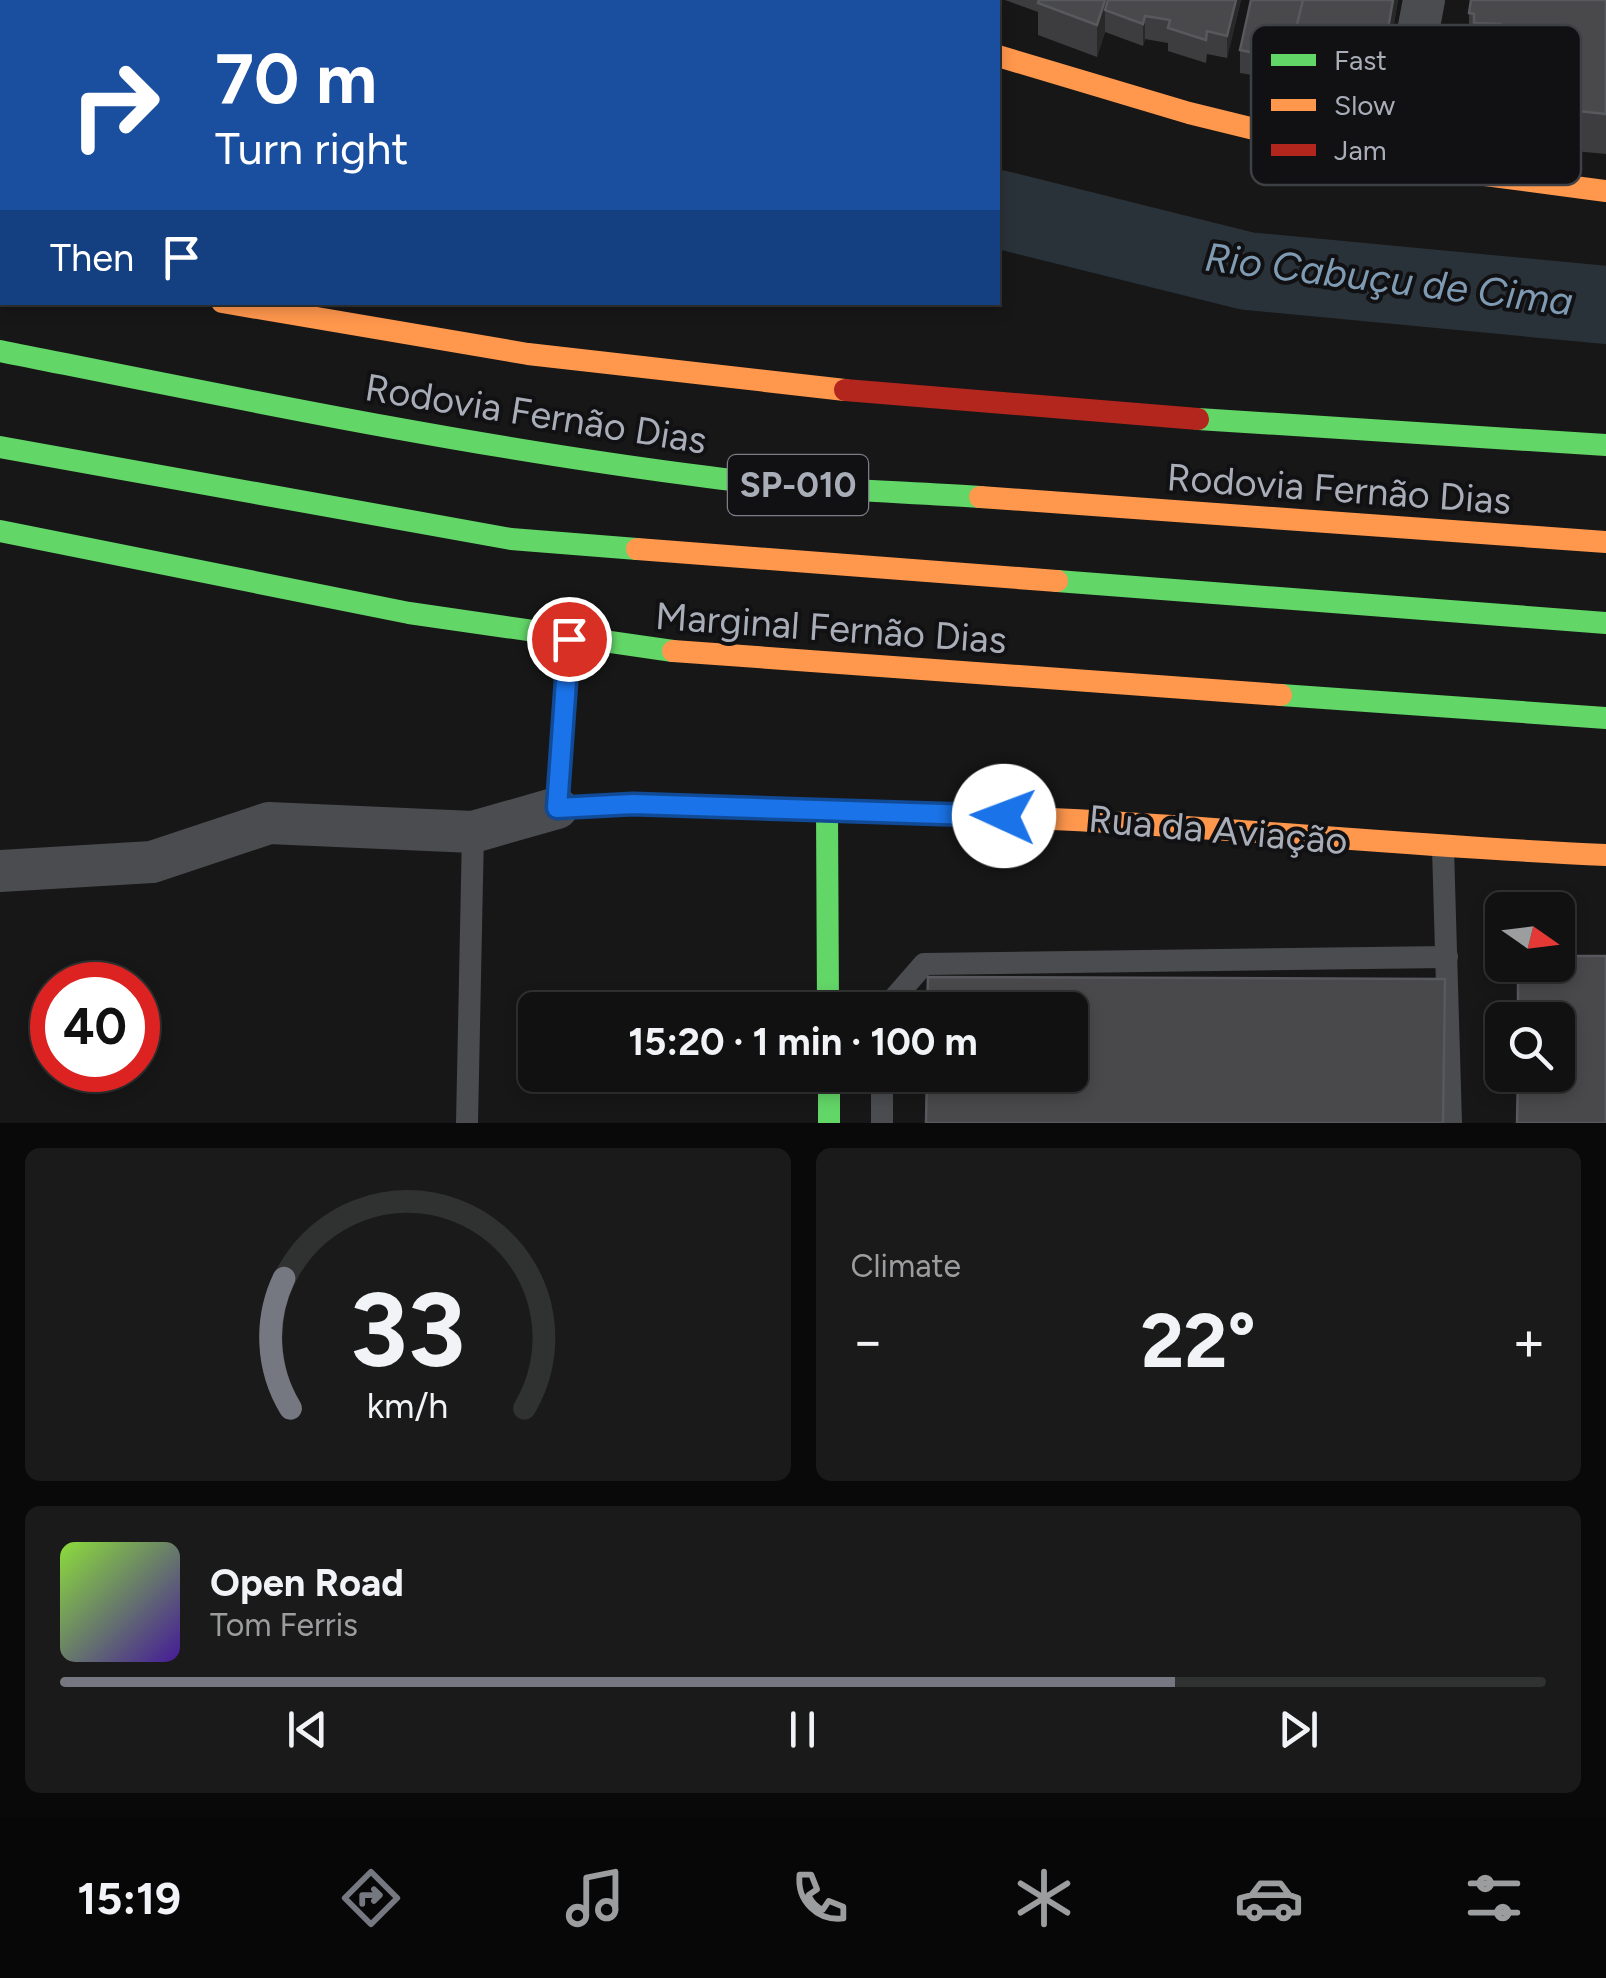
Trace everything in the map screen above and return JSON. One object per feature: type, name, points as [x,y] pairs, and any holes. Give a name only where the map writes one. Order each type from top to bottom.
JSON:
[{"type":"main road","points":[[1000,57],[1251,128]]},
{"type":"main road","points":[[1560,185],[1606,191]]},
{"type":"main road","points":[[240,305],[524,353],[651,369],[1190,419],[1606,445]]},
{"type":"main road","name":"Rodovia Fernão Dias","points":[[0,351],[374,425],[713,478],[1606,542]]},
{"type":"main road","name":"SP-010","points":[[0,447],[510,538],[1606,623]]},
{"type":"main road","name":"Marginal Fernão Dias","points":[[0,531],[410,613],[646,649],[1606,718]]},
{"type":"main road","points":[[557,808],[569,639]]},
{"type":"main road","name":"Rua da Aviação","points":[[557,808],[633,804],[1110,820],[1442,848],[1606,855]]},
{"type":"main road","points":[[827,809],[828,992]]},
{"type":"main road","points":[[829,1092],[829,1123]]},
{"type":"street","points":[[1419,25],[1424,0]]},
{"type":"street","name":"Rua da Aviação","points":[[0,871],[152,862],[269,823],[473,832],[557,808]]},
{"type":"lane","points":[[467,1123],[473,832]]},
{"type":"lane","points":[[1442,848],[1451,1123]]},
{"type":"lane","points":[[900,992],[924,964],[1447,957]]},
{"type":"lane","points":[[882,1092],[882,1123]]},
{"type":"building","points":[[1105,0],[1097,25],[1038,3]]},
{"type":"building","points":[[1108,0],[1236,0],[1227,36],[1207,31],[1206,40],[1168,28],[1170,20],[1145,16],[1143,24],[1105,10]]},
{"type":"building","points":[[1251,0],[1303,0],[1297,25],[1251,25],[1251,52],[1240,50]]},
{"type":"building","points":[[1303,0],[1393,0],[1389,25],[1297,25]]},
{"type":"building","points":[[1471,0],[1606,0],[1606,114],[1581,111],[1581,25],[1474,23],[1474,14],[1469,13]]},
{"type":"building","points":[[1575,956],[1606,956],[1606,1123],[1517,1123],[1518,1092],[1575,1092],[1575,1002],[1518,1002],[1518,982],[1575,982]]},
{"type":"building","points":[[928,977],[1445,979],[1443,1123],[926,1123],[927,1092],[1088,1092],[1088,992],[928,992]]},
{"type":"waterway","name":"Rio Cabuçu de Cima","points":[[1000,209],[1247,271],[1606,305]]},
{"type":"traffic: fast","points":[[0,351],[353,420],[619,465],[776,484],[980,497]]},
{"type":"traffic: fast","points":[[1198,419],[1606,445]]},
{"type":"traffic: fast","points":[[0,447],[511,539],[637,549]]},
{"type":"traffic: fast","points":[[0,531],[409,613],[673,651]]},
{"type":"traffic: fast","points":[[1057,581],[1606,623]]},
{"type":"traffic: fast","points":[[1281,695],[1606,718]]},
{"type":"traffic: fast","points":[[827,809],[828,992]]},
{"type":"traffic: fast","points":[[829,1092],[829,1123]]},
{"type":"traffic: slow","points":[[1000,57],[1251,128]]},
{"type":"traffic: slow","points":[[1560,185],[1606,191]]},
{"type":"traffic: slow","points":[[240,305],[528,354],[845,390]]},
{"type":"traffic: slow","points":[[980,497],[1606,542]]},
{"type":"traffic: slow","points":[[637,549],[1057,581]]},
{"type":"traffic: slow","points":[[673,651],[1281,695]]},
{"type":"traffic: slow","points":[[981,816],[1606,855]]},
{"type":"traffic: jam","points":[[845,390],[1198,419]]},
{"type":"traffic: jam","points":[[569,639],[557,808],[633,804],[981,816]]},
{"type":"route","points":[[569,639],[557,808],[633,804],[1004,816]]}]
